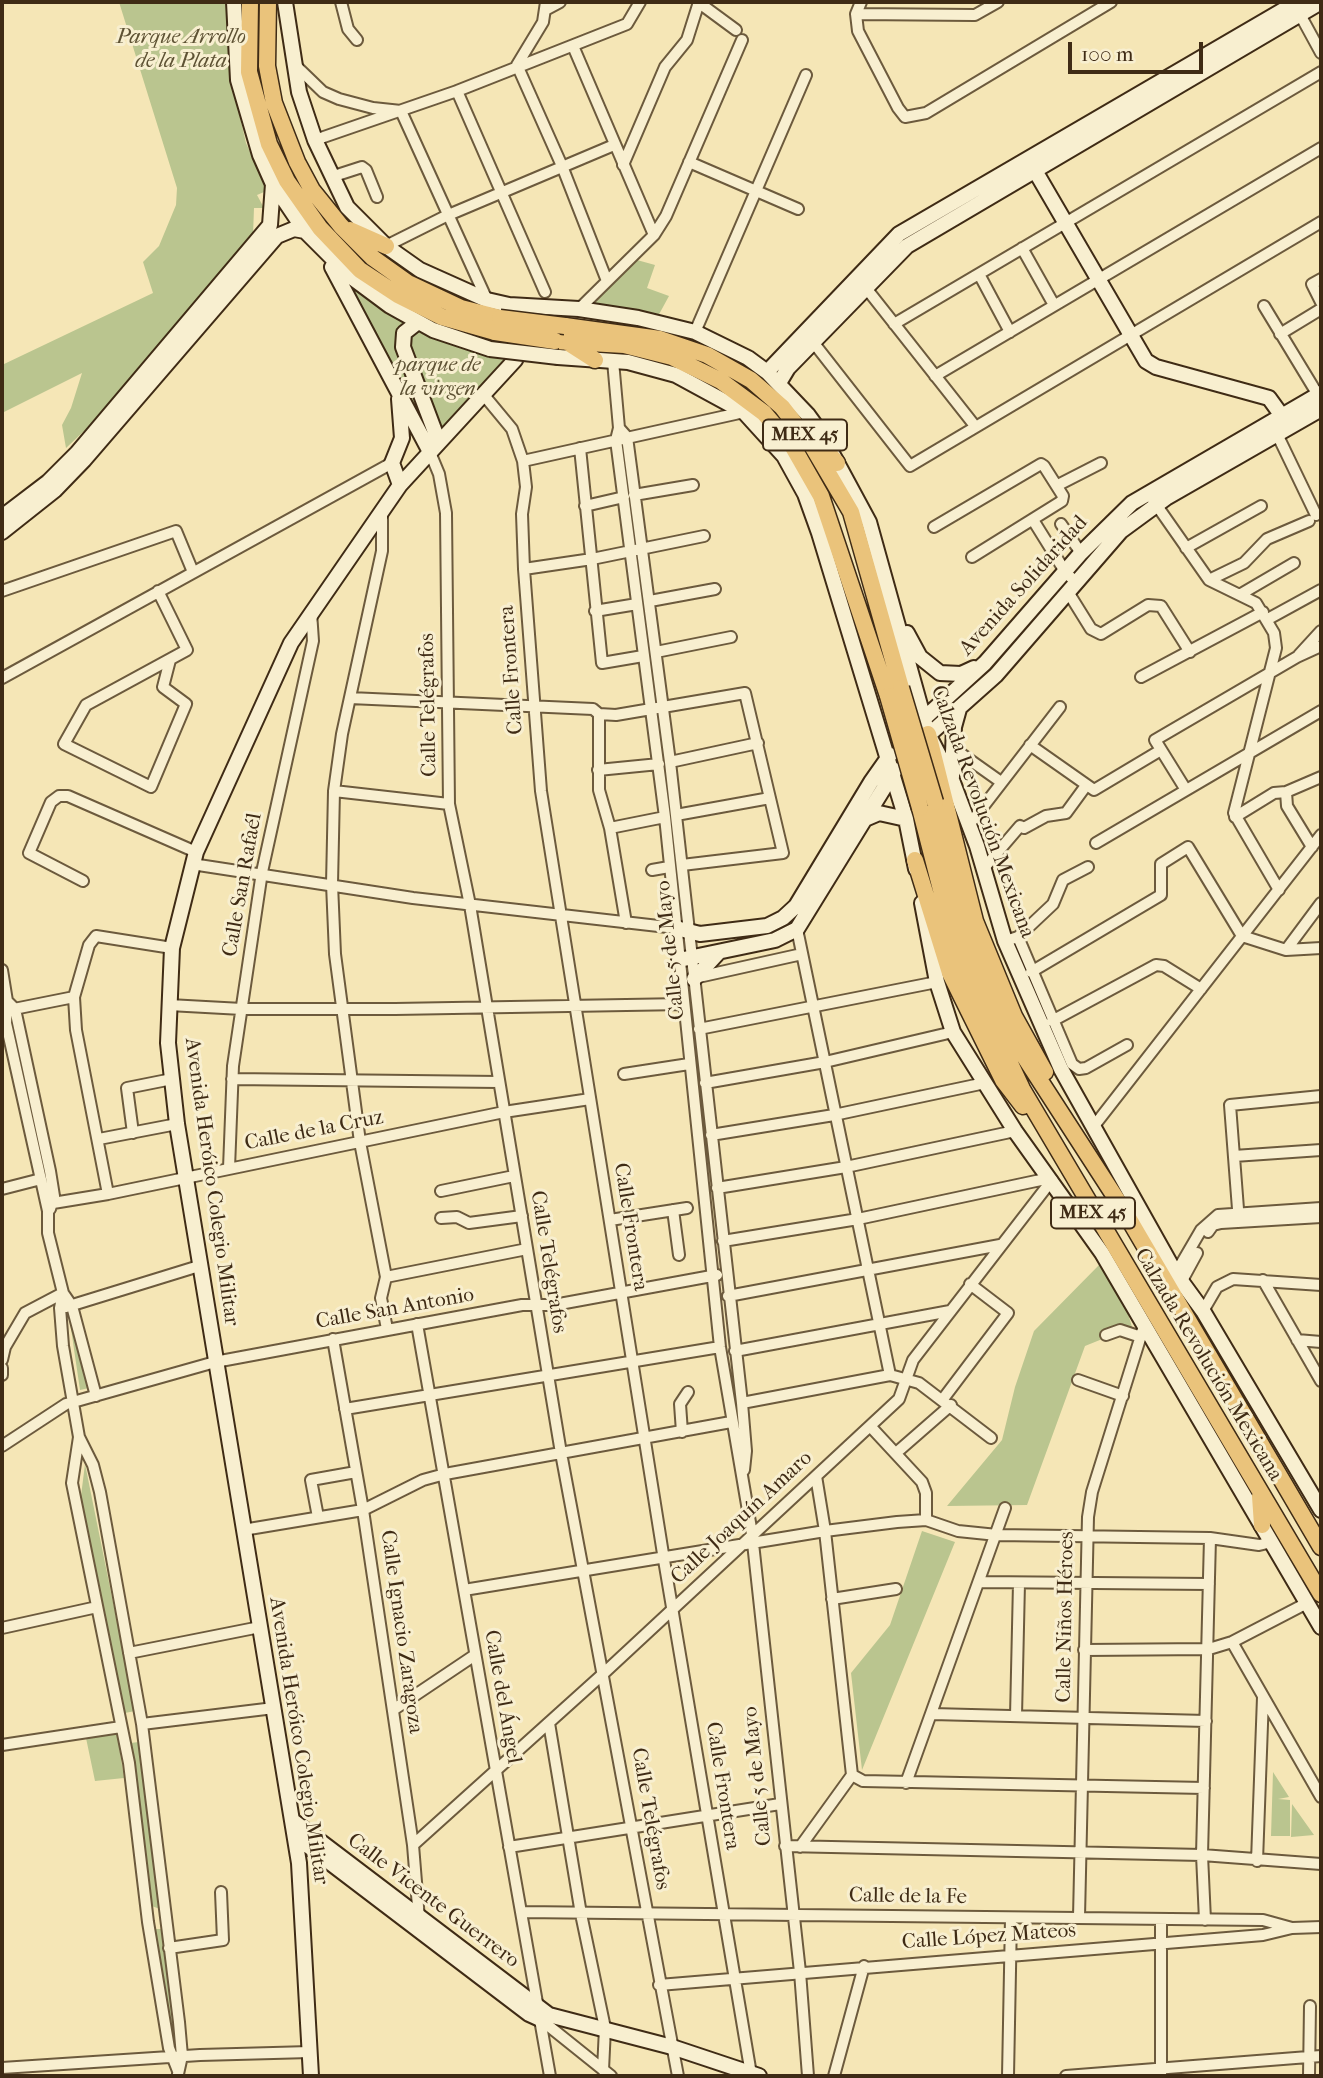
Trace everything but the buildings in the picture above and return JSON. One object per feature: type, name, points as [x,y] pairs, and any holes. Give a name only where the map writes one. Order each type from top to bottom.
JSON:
[{"type":"main road","name":"MEX 45","points":[[250,2],[247,31],[250,72],[270,144],[287,181],[320,228],[360,270],[398,295],[442,317],[497,325],[561,341],[624,345],[672,357],[738,392],[775,425],[804,463],[821,496],[895,692]]},
{"type":"main road","name":"MEX 45","points":[[268,2],[267,66],[274,103],[307,181],[341,226],[373,258],[408,283],[497,325]]},
{"type":"main road","points":[[341,226],[386,246]]},
{"type":"main road","name":"MEX 45","points":[[561,341],[660,339],[707,355],[751,380],[792,418],[851,512],[895,692],[920,810]]},
{"type":"main road","points":[[561,341],[595,360]]},
{"type":"main road","points":[[792,418],[837,463]]},
{"type":"main road","points":[[928,734],[975,920],[992,967],[1082,1147]]},
{"type":"main road","name":"Calzada Revolución Mexicana","points":[[920,810],[956,948],[1022,1089],[1108,1250],[1321,1594]]},
{"type":"main road","name":"Calzada Revolución Mexicana","points":[[920,810],[992,995],[1037,1081],[1174,1284],[1321,1546]]},
{"type":"main road","points":[[915,860],[950,973],[976,1029],[1003,1080],[1047,1134]]},
{"type":"main road","points":[[1259,1490],[1262,1525]]},
{"type":"street","points":[[234,2],[238,80],[260,155],[272,182],[305,231],[325,254],[351,277],[418,322],[490,349],[561,341]]},
{"type":"street","name":"Calzada Revolución Mexicana","points":[[285,2],[299,92],[315,140],[347,207],[386,246],[420,270],[486,300],[638,318],[695,332],[748,358],[779,383],[808,415],[869,522],[928,734],[952,780],[1061,1069],[1094,1126],[1174,1284],[1203,1311],[1321,1510]]},
{"type":"street","points":[[341,2],[348,29],[357,40]]},
{"type":"street","points":[[517,65],[537,35],[546,6],[560,2]]},
{"type":"street","points":[[315,140],[457,91],[517,65],[627,24],[632,21],[640,2]]},
{"type":"street","points":[[623,165],[662,74],[687,40],[698,2],[736,30]]},
{"type":"street","points":[[975,15],[981,2]]},
{"type":"street","points":[[998,2],[975,15],[859,7],[858,31],[905,117],[926,113],[1111,2]]},
{"type":"street","points":[[767,372],[899,234],[1031,163],[1297,7],[1321,2]]},
{"type":"street","points":[[1297,7],[1321,53]]},
{"type":"street","points":[[579,309],[653,235],[666,216],[742,40]]},
{"type":"street","points":[[573,46],[653,235]]},
{"type":"street","points":[[293,62],[317,87],[339,99],[373,108],[401,111]]},
{"type":"street","points":[[517,65],[562,166],[607,281]]},
{"type":"street","points":[[894,324],[1321,72]]},
{"type":"street","points":[[695,332],[806,75]]},
{"type":"street","points":[[457,91],[545,292]]},
{"type":"street","points":[[401,111],[486,300]]},
{"type":"street","points":[[386,246],[446,216],[614,145]]},
{"type":"street","points":[[935,376],[1321,148]]},
{"type":"street","points":[[690,162],[798,209]]},
{"type":"street","points":[[1031,163],[1146,361],[1157,367],[1269,398],[1282,416]]},
{"type":"street","points":[[779,383],[788,368],[907,246],[1031,163]]},
{"type":"street","points":[[331,177],[362,167],[366,170],[377,197]]},
{"type":"street","points":[[2,517],[20,506],[77,453],[270,225],[272,182]]},
{"type":"street","points":[[813,342],[910,466],[1321,222]]},
{"type":"street","points":[[2,532],[55,490],[84,460],[276,236],[294,229],[305,231]]},
{"type":"street","points":[[1022,248],[1054,305]]},
{"type":"street","points":[[325,254],[398,394],[434,445]]},
{"type":"street","points":[[979,274],[1010,332]]},
{"type":"street","points":[[1317,281],[1321,302]]},
{"type":"street","points":[[866,288],[975,426]]},
{"type":"street","name":"Avenida Heróico Colegio Militar","points":[[311,2076],[295,1836],[177,1124],[169,1005],[172,948],[194,858],[291,643],[400,485],[522,349],[528,306]]},
{"type":"street","points":[[1264,306],[1320,399]]},
{"type":"street","points":[[1280,334],[1321,309]]},
{"type":"street","points":[[418,322],[404,333],[403,347],[434,445]]},
{"type":"street","name":"Calzada Revolución Mexicana","points":[[595,360],[613,361],[676,375],[744,412],[784,456],[805,494],[891,775],[920,810],[915,860],[937,982],[953,1031],[1015,1131],[1108,1250],[1143,1332],[1262,1525],[1321,1627]]},
{"type":"street","points":[[613,361],[621,439]]},
{"type":"street","points":[[2,678],[392,463],[402,438],[398,394]]},
{"type":"street","name":"Calle Frontera","points":[[483,394],[512,429],[523,461],[526,486],[522,513],[524,569],[541,791],[664,1560],[723,1914],[755,2075]]},
{"type":"street","name":"Avenida Solidaridad","points":[[797,929],[805,920],[891,775],[928,734],[996,675],[1070,582],[1081,553],[1110,522],[1282,416],[1320,399]]},
{"type":"street","name":"Avenida Solidaridad","points":[[682,931],[766,926],[783,918],[796,905],[886,760],[923,718],[1070,582],[1152,498],[1277,434],[1320,399]]},
{"type":"street","points":[[523,461],[744,412]]},
{"type":"street","points":[[1209,580],[1244,563],[1267,539],[1312,518],[1277,434]]},
{"type":"street","name":"Calle 5 de Mayo","points":[[621,439],[629,496],[631,552],[643,656],[651,710],[665,763]]},
{"type":"street","name":"Calle Telégrafos","points":[[434,445],[446,513],[449,804],[470,905],[561,1453],[678,2076]]},
{"type":"street","points":[[580,448],[592,559],[590,570],[602,663],[643,656]]},
{"type":"street","points":[[392,463],[400,485]]},
{"type":"street","points":[[1058,485],[1101,463]]},
{"type":"street","points":[[934,527],[1041,464],[1058,485],[1062,500],[972,557]]},
{"type":"street","points":[[585,506],[693,485]]},
{"type":"street","name":"Calle 5 de Mayo","points":[[629,496],[643,550],[650,601],[663,708],[671,816],[682,866],[682,931]]},
{"type":"street","points":[[1152,498],[1209,580],[1256,603],[1265,615],[1276,648],[1234,807],[1236,817],[1279,890]]},
{"type":"street","points":[[2,510],[20,506]]},
{"type":"street","points":[[1186,548],[1261,506]]},
{"type":"street","points":[[382,514],[382,551],[350,698],[334,791],[332,884],[335,954],[360,1143],[386,1277],[381,1298],[387,1329]]},
{"type":"street","points":[[1033,520],[1070,582],[1091,629],[1101,634],[1148,606],[1161,606],[1190,652]]},
{"type":"street","points":[[1060,524],[1081,553]]},
{"type":"street","points":[[2,591],[176,531],[193,572]]},
{"type":"street","points":[[524,569],[643,550],[704,536]]},
{"type":"street","points":[[1241,594],[1294,563]]},
{"type":"street","points":[[650,601],[715,589]]},
{"type":"street","points":[[1141,677],[1321,590]]},
{"type":"street","points":[[158,591],[187,650],[86,705],[64,744],[151,787],[186,704],[163,687],[170,660]]},
{"type":"street","points":[[595,611],[637,604]]},
{"type":"street","name":"Calle San Rafaél","points":[[229,1168],[232,1079],[262,872],[313,641],[311,612]]},
{"type":"street","points":[[896,613],[920,657],[940,673],[961,674],[985,663]]},
{"type":"street","points":[[1297,657],[1321,631]]},
{"type":"street","points":[[656,652],[731,638]]},
{"type":"street","points":[[1030,745],[1085,787],[1094,790],[1270,673],[1321,646]]},
{"type":"street","points":[[350,698],[593,709],[599,714],[616,715],[746,693],[783,853],[682,866]]},
{"type":"street","points":[[969,825],[1060,707]]},
{"type":"street","points":[[952,780],[953,748],[959,709]]},
{"type":"street","points":[[1096,844],[1321,711]]},
{"type":"street","points":[[599,714],[598,790],[610,828],[626,923]]},
{"type":"street","points":[[598,770],[665,763],[758,743]]},
{"type":"street","points":[[1158,745],[1186,790]]},
{"type":"street","points":[[953,748],[1001,782]]},
{"type":"street","points":[[1236,817],[1274,793],[1286,792],[1321,778]]},
{"type":"street","points":[[984,868],[1020,826],[1024,828],[1046,816],[1066,813],[1085,787]]},
{"type":"street","points":[[334,791],[449,804]]},
{"type":"street","points":[[1286,792],[1287,806],[1312,847]]},
{"type":"street","points":[[83,881],[29,853],[51,802],[59,796],[68,796],[194,858],[332,884],[470,905],[682,931]]},
{"type":"street","points":[[610,828],[770,798]]},
{"type":"street","points":[[865,819],[879,813],[920,810]]},
{"type":"street","name":"Calle 5 de Mayo","points":[[671,816],[669,867],[699,1029],[727,1296],[742,1403],[746,1451],[743,1472]]},
{"type":"street","points":[[1094,1126],[1321,835]]},
{"type":"street","points":[[1031,972],[1161,895],[1161,864],[1188,847],[1242,936],[1286,950],[1321,948]]},
{"type":"street","points":[[652,870],[669,867]]},
{"type":"street","points":[[1088,867],[1063,880],[1053,904],[1012,939],[1031,972],[1072,1064],[1086,1068],[1127,1045]]},
{"type":"street","points":[[1286,950],[1321,903]]},
{"type":"street","points":[[685,958],[775,940],[797,929],[890,1376]]},
{"type":"street","points":[[108,1194],[76,1030],[74,997],[89,945],[96,936],[172,948]]},
{"type":"street","points":[[688,980],[719,952]]},
{"type":"street","points":[[688,980],[802,954]]},
{"type":"street","points":[[1052,1021],[1143,969],[1164,966],[1201,989]]},
{"type":"street","points":[[2,970],[41,1179],[50,1206]]},
{"type":"street","name":"Calle 5 de Mayo","points":[[688,980],[684,1004],[712,1276],[731,1422],[736,1452],[743,1472],[752,1539],[800,1972],[808,2076]]},
{"type":"street","points":[[699,1029],[937,982]]},
{"type":"street","points":[[8,1007],[74,997]]},
{"type":"street","points":[[169,1005],[242,1009],[343,1009],[575,1008],[684,1004]]},
{"type":"street","points":[[8,1007],[50,1171],[48,1233],[63,1293],[72,1306],[96,1396]]},
{"type":"street","points":[[705,1083],[825,1062],[953,1031]]},
{"type":"street","points":[[624,1074],[689,1065]]},
{"type":"street","points":[[133,1133],[127,1088],[172,1079]]},
{"type":"street","points":[[232,1079],[499,1082]]},
{"type":"street","points":[[711,1135],[834,1115],[985,1083]]},
{"type":"street","points":[[1238,1217],[1230,1105],[1321,1096]]},
{"type":"street","name":"Calle de la Cruz","points":[[50,1206],[503,1112],[590,1099]]},
{"type":"street","points":[[99,1139],[177,1124]]},
{"type":"street","points":[[717,1188],[846,1167],[1015,1131]]},
{"type":"street","points":[[1234,1156],[1321,1150]]},
{"type":"street","points":[[441,1191],[514,1176]]},
{"type":"street","points":[[2,1189],[41,1179]]},
{"type":"street","points":[[723,1241],[858,1219],[1051,1179]]},
{"type":"street","name":"Calle Joaquín Amaro","points":[[752,1539],[899,1399],[913,1360],[1051,1179]]},
{"type":"street","points":[[610,1220],[687,1208]]},
{"type":"street","points":[[1174,1284],[1211,1223],[1238,1217],[1321,1208]]},
{"type":"street","points":[[673,1210],[679,1255]]},
{"type":"street","points":[[441,1218],[457,1217],[469,1223],[522,1216]]},
{"type":"street","points":[[1238,1217],[1321,1217]]},
{"type":"street","points":[[727,1296],[1000,1245]]},
{"type":"street","points":[[386,1277],[527,1249]]},
{"type":"street","points":[[60,1308],[199,1266]]},
{"type":"street","name":"Calle San Antonio","points":[[2,1446],[74,1402],[215,1362],[387,1329],[621,1294],[726,1274]]},
{"type":"street","points":[[1203,1311],[1223,1282],[1233,1279],[1321,1285]]},
{"type":"street","points":[[1263,1280],[1321,1381]]},
{"type":"street","points":[[896,1453],[947,1402],[1008,1313],[970,1284]]},
{"type":"street","points":[[63,1293],[60,1308],[79,1437],[72,1483],[129,1763],[148,1922],[176,2056]]},
{"type":"street","points":[[2,1360],[5,1347],[25,1313],[63,1293]]},
{"type":"street","points":[[735,1351],[950,1311]]},
{"type":"street","name":"Calle del Ángel","points":[[417,1324],[509,1847],[543,2014],[550,2076]]},
{"type":"street","points":[[1106,1335],[1120,1330],[1143,1332]]},
{"type":"street","name":"Calle Niños Héroes","points":[[1079,1917],[1087,1536],[1092,1492],[1143,1332]]},
{"type":"street","name":"Calle Ignacio Zaragoza","points":[[333,1339],[363,1510],[393,1710],[413,1845],[421,1932]]},
{"type":"street","points":[[1297,1340],[1321,1342]]},
{"type":"street","points":[[345,1409],[720,1348]]},
{"type":"street","points":[[2,1368],[2,1375]]},
{"type":"street","points":[[742,1403],[890,1376],[906,1378],[947,1402],[991,1438]]},
{"type":"street","points":[[1078,1380],[1123,1396]]},
{"type":"street","points":[[682,1432],[680,1404],[688,1392]]},
{"type":"street","points":[[243,1530],[363,1510],[423,1480],[445,1474],[645,1440],[731,1422]]},
{"type":"street","points":[[870,1426],[922,1482],[926,1493],[926,1520]]},
{"type":"street","points":[[79,1437],[93,1465],[100,1492],[142,1724],[169,1948],[178,2074]]},
{"type":"street","points":[[318,1517],[311,1480],[356,1472]]},
{"type":"street","points":[[800,1847],[852,1775],[825,1531],[816,1476]]},
{"type":"street","points":[[906,1783],[1005,1508]]},
{"type":"street","points":[[464,1590],[738,1547],[752,1539],[926,1520],[958,1531],[997,1535],[1210,1538],[1259,1545],[1272,1542]]},
{"type":"street","points":[[1205,1920],[1202,1856],[1210,1538]]},
{"type":"street","name":"Calle Joaquín Amaro","points":[[413,1845],[604,1673],[738,1547]]},
{"type":"street","points":[[980,1582],[1209,1584]]},
{"type":"street","points":[[1016,1716],[1019,1583]]},
{"type":"street","points":[[832,1599],[896,1589]]},
{"type":"street","points":[[1084,1650],[1209,1649],[1232,1642],[1307,1603]]},
{"type":"street","points":[[2,1628],[97,1607]]},
{"type":"street","points":[[129,1653],[260,1627]]},
{"type":"street","points":[[1232,1642],[1321,1797]]},
{"type":"street","points":[[393,1710],[475,1655]]},
{"type":"street","points":[[1257,1861],[1263,1697]]},
{"type":"street","points":[[142,1724],[274,1708]]},
{"type":"street","points":[[932,1714],[1206,1721]]},
{"type":"street","points":[[549,1723],[581,1914],[605,2028],[607,2073]]},
{"type":"street","points":[[121,1727],[131,1736],[139,1733],[142,1724]]},
{"type":"street","points":[[2,1745],[121,1727]]},
{"type":"street","points":[[852,1775],[863,1781],[906,1783],[1204,1788]]},
{"type":"street","points":[[509,1847],[780,1804]]},
{"type":"street","name":"Calle Vicente Guerrero","points":[[292,1820],[543,2014]]},
{"type":"street","name":"Calle Vicente Guerrero","points":[[295,1836],[479,1979],[543,2014],[672,2047],[755,2075]]},
{"type":"street","points":[[785,1846],[1202,1856],[1321,1864]]},
{"type":"street","points":[[169,1948],[223,1940],[221,1892]]},
{"type":"street","name":"Calle de la Fe","points":[[521,1912],[1263,1920],[1292,1928]]},
{"type":"street","points":[[1008,2076],[1011,1918]]},
{"type":"street","points":[[148,1922],[165,1920]]},
{"type":"street","points":[[1161,1920],[1161,2072]]},
{"type":"street","name":"Calle López Mateos","points":[[659,1985],[1263,1935],[1292,1928],[1321,1927]]},
{"type":"street","points":[[834,2076],[864,1966]]},
{"type":"street","points":[[1309,2076],[1310,2006]]},
{"type":"street","points":[[543,2014],[607,2073]]},
{"type":"street","points":[[2,2067],[176,2056],[310,2052]]},
{"type":"street","points":[[1066,2076],[1161,2072],[1321,2056]]},
{"type":"green space","name":"Parque Arrollo de la Plata","points":[[119,2],[227,2],[231,78],[246,143],[265,185],[264,192],[257,195],[264,208],[254,208],[253,235],[99,417],[66,448],[62,425],[71,408],[82,373],[4,412],[2,365],[153,293],[143,262],[159,246],[176,205],[177,188]]},
{"type":"green space","points":[[637,260],[655,265],[647,288],[669,296],[657,318],[590,304]]},
{"type":"green space","name":"parque de la virgen","points":[[350,282],[367,294],[507,357],[428,446],[350,287]]},
{"type":"green space","points":[[1101,1263],[1124,1300],[1132,1327],[1085,1346],[1027,1505],[947,1506],[1002,1440],[1015,1387],[1034,1331]]},
{"type":"green space","points":[[70,1322],[89,1388],[80,1390]]},
{"type":"green space","points":[[85,1464],[135,1711],[120,1714],[81,1496]]},
{"type":"green space","points":[[922,1531],[955,1542],[862,1770],[851,1673],[890,1625]]},
{"type":"green space","points":[[117,1733],[124,1778],[95,1781],[86,1738]]},
{"type":"green space","points":[[139,1742],[160,1909],[149,1905],[130,1743]]},
{"type":"green space","points":[[1273,1772],[1289,1797],[1278,1799],[1290,1800],[1290,1836],[1271,1836]]},
{"type":"green space","points":[[1292,1804],[1314,1835],[1291,1837]]},
{"type":"green space","points":[[155,1929],[161,1929],[176,2043],[171,2044]]}]
